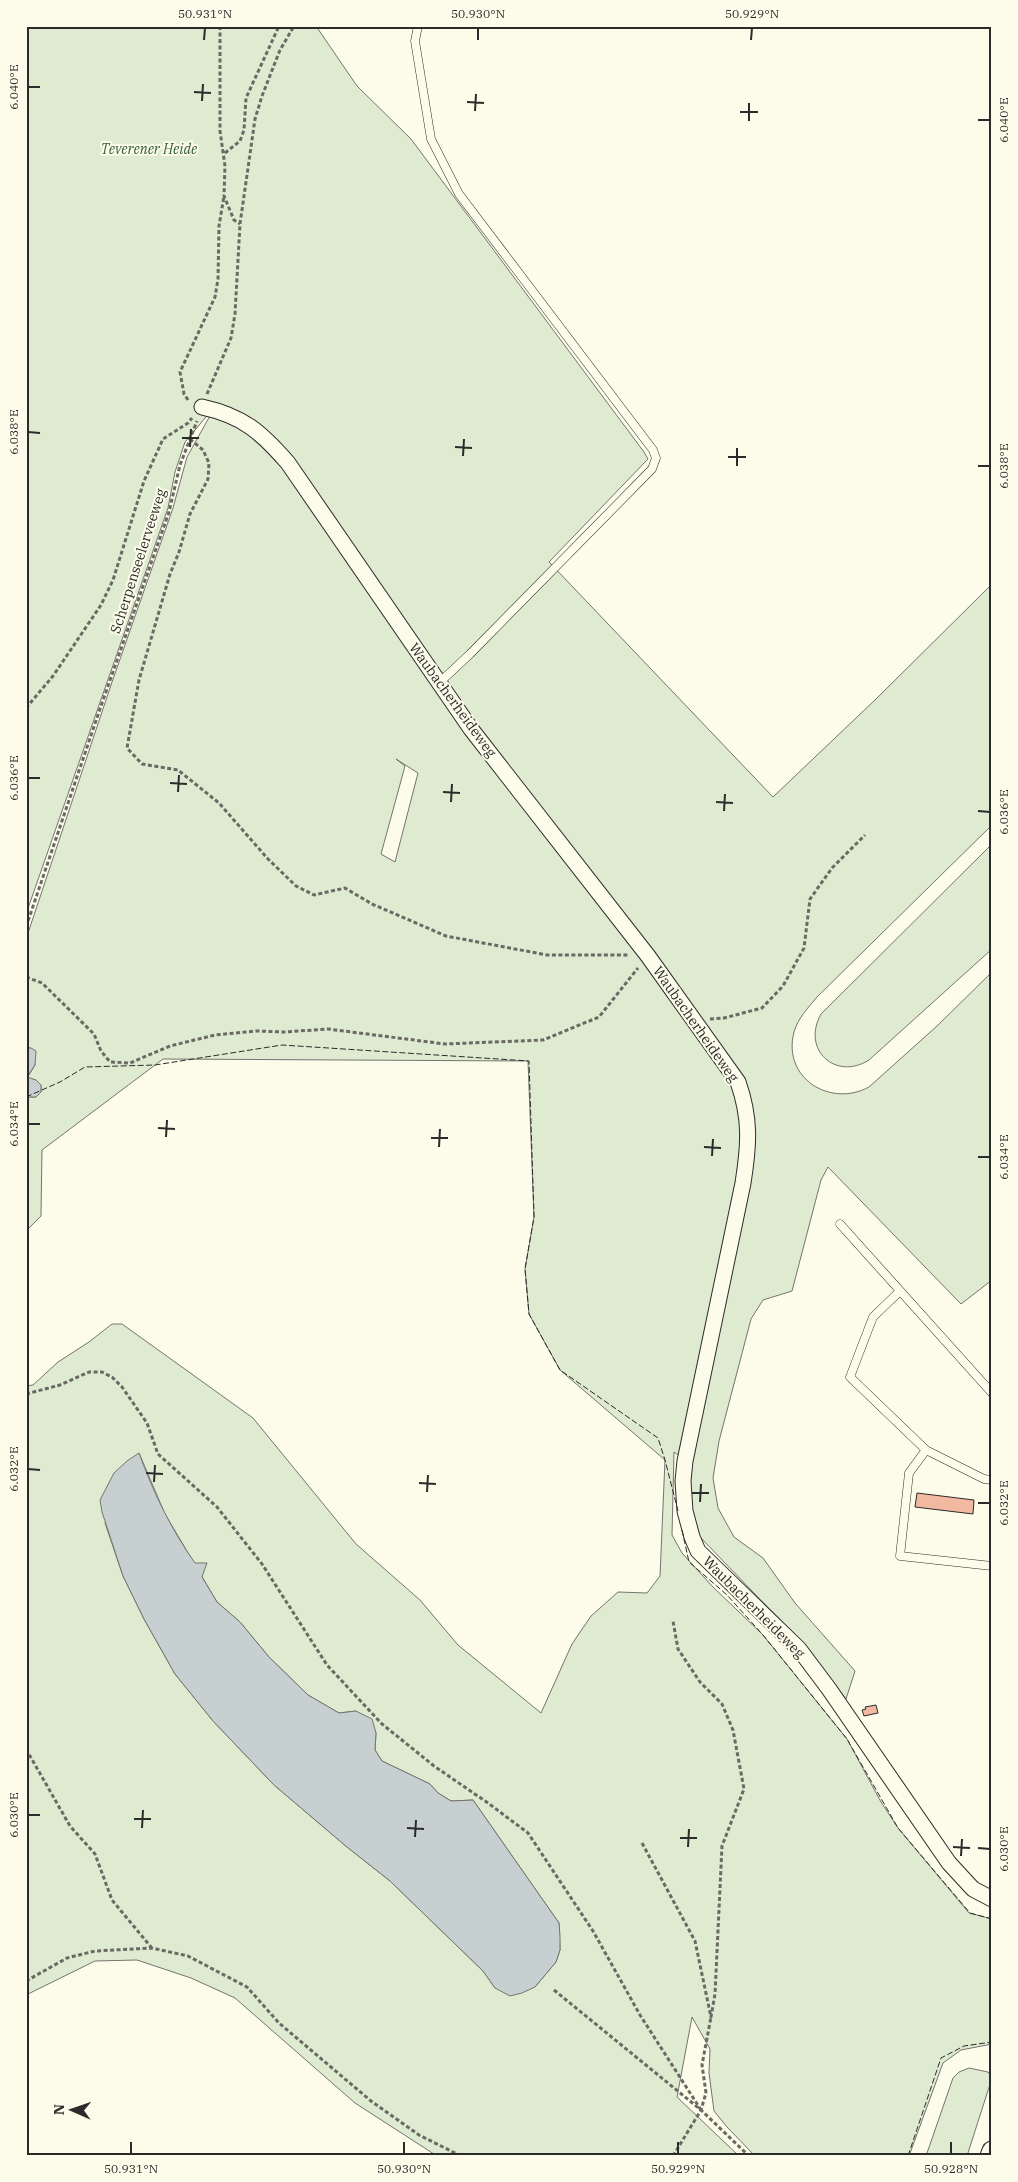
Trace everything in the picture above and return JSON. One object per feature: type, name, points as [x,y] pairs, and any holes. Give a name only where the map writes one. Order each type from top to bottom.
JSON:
[{"type":"street","name":"Waubacherheideweg","points":[[202,407],[238,418],[272,444],[288,463],[477,736],[648,956],[738,1082],[746,1105],[748,1148],[744,1183],[685,1461],[683,1500],[687,1522],[698,1551],[799,1649],[830,1689],[950,1863],[973,1889],[992,1899]]},
{"type":"street","points":[[990,2156],[992,2151]]},
{"type":"lane","points":[[418,26],[415,40],[431,139],[459,194],[653,450],[656,458],[652,469],[470,654],[439,683]]},
{"type":"lane","points":[[840,1224],[992,1393]]},
{"type":"lane","points":[[900,1291],[872,1316],[850,1377],[926,1450],[984,1479],[992,1480]]},
{"type":"lane","points":[[926,1450],[910,1473],[900,1556],[992,1566]]},
{"type":"path","points":[[26,708],[53,676],[101,605],[113,580],[144,481],[163,439],[188,423],[202,407],[191,403],[184,394],[180,372],[215,297],[218,279],[220,226],[224,196],[224,153],[220,130],[220,26]]},
{"type":"path","points":[[224,153],[240,141],[244,130],[246,98],[278,26]]},
{"type":"path","name":"Scherpenseelerveeweg","points":[[26,927],[169,512],[180,465],[202,407],[232,338],[240,224],[255,119],[280,50],[294,26]]},
{"type":"path","points":[[224,196],[234,220],[240,224]]},
{"type":"path","points":[[190,439],[203,450],[209,463],[210,472],[184,529],[139,680],[128,748],[142,764],[178,770],[219,803],[268,859],[296,886],[314,895],[345,888],[372,904],[446,936],[547,955],[648,956]]},
{"type":"path","points":[[694,1021],[724,1018],[762,1008],[784,986],[804,948],[810,899],[832,868],[865,835]]},
{"type":"path","points":[[26,976],[42,983],[94,1034],[101,1051],[110,1062],[130,1063],[179,1044],[215,1035],[256,1030],[284,1032],[328,1029],[445,1044],[543,1040],[599,1017],[648,956]]},
{"type":"path","points":[[26,1394],[60,1385],[89,1372],[102,1372],[112,1377],[122,1387],[146,1423],[158,1454],[217,1507],[262,1564],[327,1665],[382,1724],[434,1766],[528,1833],[593,1931],[640,2015],[701,2110]]},
{"type":"path","points":[[673,1621],[678,1649],[700,1682],[722,1704],[733,1730],[744,1788],[722,1846],[715,1986],[702,2065],[706,2094],[701,2110],[673,2156]]},
{"type":"path","points":[[26,1749],[75,1833],[95,1854],[112,1900],[152,1948]]},
{"type":"path","points":[[642,1843],[695,1941],[710,2017]]},
{"type":"path","points":[[26,1981],[67,1958],[95,1951],[152,1948],[188,1956],[248,1987],[279,2023],[371,2101],[419,2135],[460,2156]]},
{"type":"path","points":[[554,1990],[701,2110],[749,2156]]},
{"type":"green space","name":"Teverener Heide","points":[[26,26],[316,26],[357,86],[411,139],[648,459],[549,562],[773,797],[876,699],[992,584],[992,825],[817,997],[798,1022],[794,1032],[792,1048],[795,1063],[802,1075],[812,1085],[825,1091],[839,1094],[854,1093],[869,1087],[937,1026],[992,972],[992,1280],[961,1304],[828,1167],[821,1180],[792,1291],[763,1300],[751,1319],[719,1441],[713,1478],[718,1508],[734,1537],[763,1558],[795,1603],[855,1671],[846,1699],[808,1649],[699,1536],[695,1528],[690,1501],[692,1464],[674,1452],[672,1535],[682,1553],[712,1586],[763,1635],[847,1739],[881,1802],[898,1828],[969,1913],[992,1919],[992,2044],[961,2050],[943,2063],[909,2156],[755,2156],[714,2111],[709,2073],[710,2049],[692,2017],[677,2097],[739,2156],[437,2156],[355,2103],[235,1998],[191,1978],[137,1960],[95,1961],[26,1995],[26,1386],[33,1385],[58,1362],[112,1324],[122,1324],[253,1418],[356,1544],[420,1600],[458,1645],[541,1713],[572,1644],[591,1616],[618,1592],[647,1593],[660,1576],[665,1460],[560,1370],[529,1314],[525,1269],[534,1217],[528,1061],[163,1059],[42,1150],[41,1216],[26,1231],[26,1097],[36,1097],[41,1092],[41,1085],[36,1080],[27,1078],[35,1065],[31,1048],[26,1048],[26,939],[112,682],[173,508],[187,457],[216,405],[185,442],[175,472],[168,508],[26,914]],"holes":[[[396,759],[418,773],[395,862],[381,854],[405,766]],[[139,1453],[165,1514],[217,1602],[240,1622],[269,1657],[308,1695],[339,1713],[356,1711],[376,1733],[375,1750],[382,1761],[430,1784],[438,1793],[451,1801],[473,1800],[559,1923],[560,1950],[556,1962],[535,1987],[495,1988],[483,1971],[390,1881],[274,1785],[213,1721],[175,1674],[144,1619],[123,1576],[105,1523]]]},
{"type":"green space","points":[[992,844],[992,949],[869,1060],[857,1066],[845,1067],[834,1064],[825,1058],[819,1050],[815,1039],[816,1027],[821,1014]]},
{"type":"green space","points":[[969,2068],[988,2072],[992,2078],[967,2156],[926,2156],[953,2078],[959,2072]]},
{"type":"shaded area","points":[[26,1048],[36,1051],[35,1065],[27,1077],[36,1080],[41,1085],[41,1092],[36,1097],[26,1097]]},
{"type":"shaded area","points":[[139,1453],[150,1482],[178,1537],[195,1563],[207,1563],[202,1577],[217,1602],[240,1622],[269,1657],[308,1695],[339,1713],[356,1711],[372,1719],[376,1733],[375,1750],[382,1761],[430,1784],[438,1793],[451,1801],[473,1800],[559,1923],[560,1950],[556,1962],[535,1987],[510,1996],[495,1988],[483,1971],[390,1881],[274,1785],[213,1721],[175,1674],[144,1619],[123,1576],[102,1512],[100,1500],[114,1473]]},
{"type":"building","points":[[917,1493],[974,1500],[973,1514],[915,1507]]},
{"type":"building","points":[[876,1705],[878,1713],[864,1716],[862,1710],[866,1709],[865,1707]]},
{"type":"fence","points":[[26,1097],[60,1082],[85,1067],[155,1065],[282,1045],[529,1061],[534,1217],[525,1269],[529,1314],[560,1370],[658,1438],[678,1511]]},
{"type":"fence","points":[[682,1530],[689,1562],[727,1595],[763,1635],[847,1739],[898,1828],[970,1913],[992,1919]]},
{"type":"fence","points":[[908,2156],[941,2058],[964,2046],[992,2042]]}]
